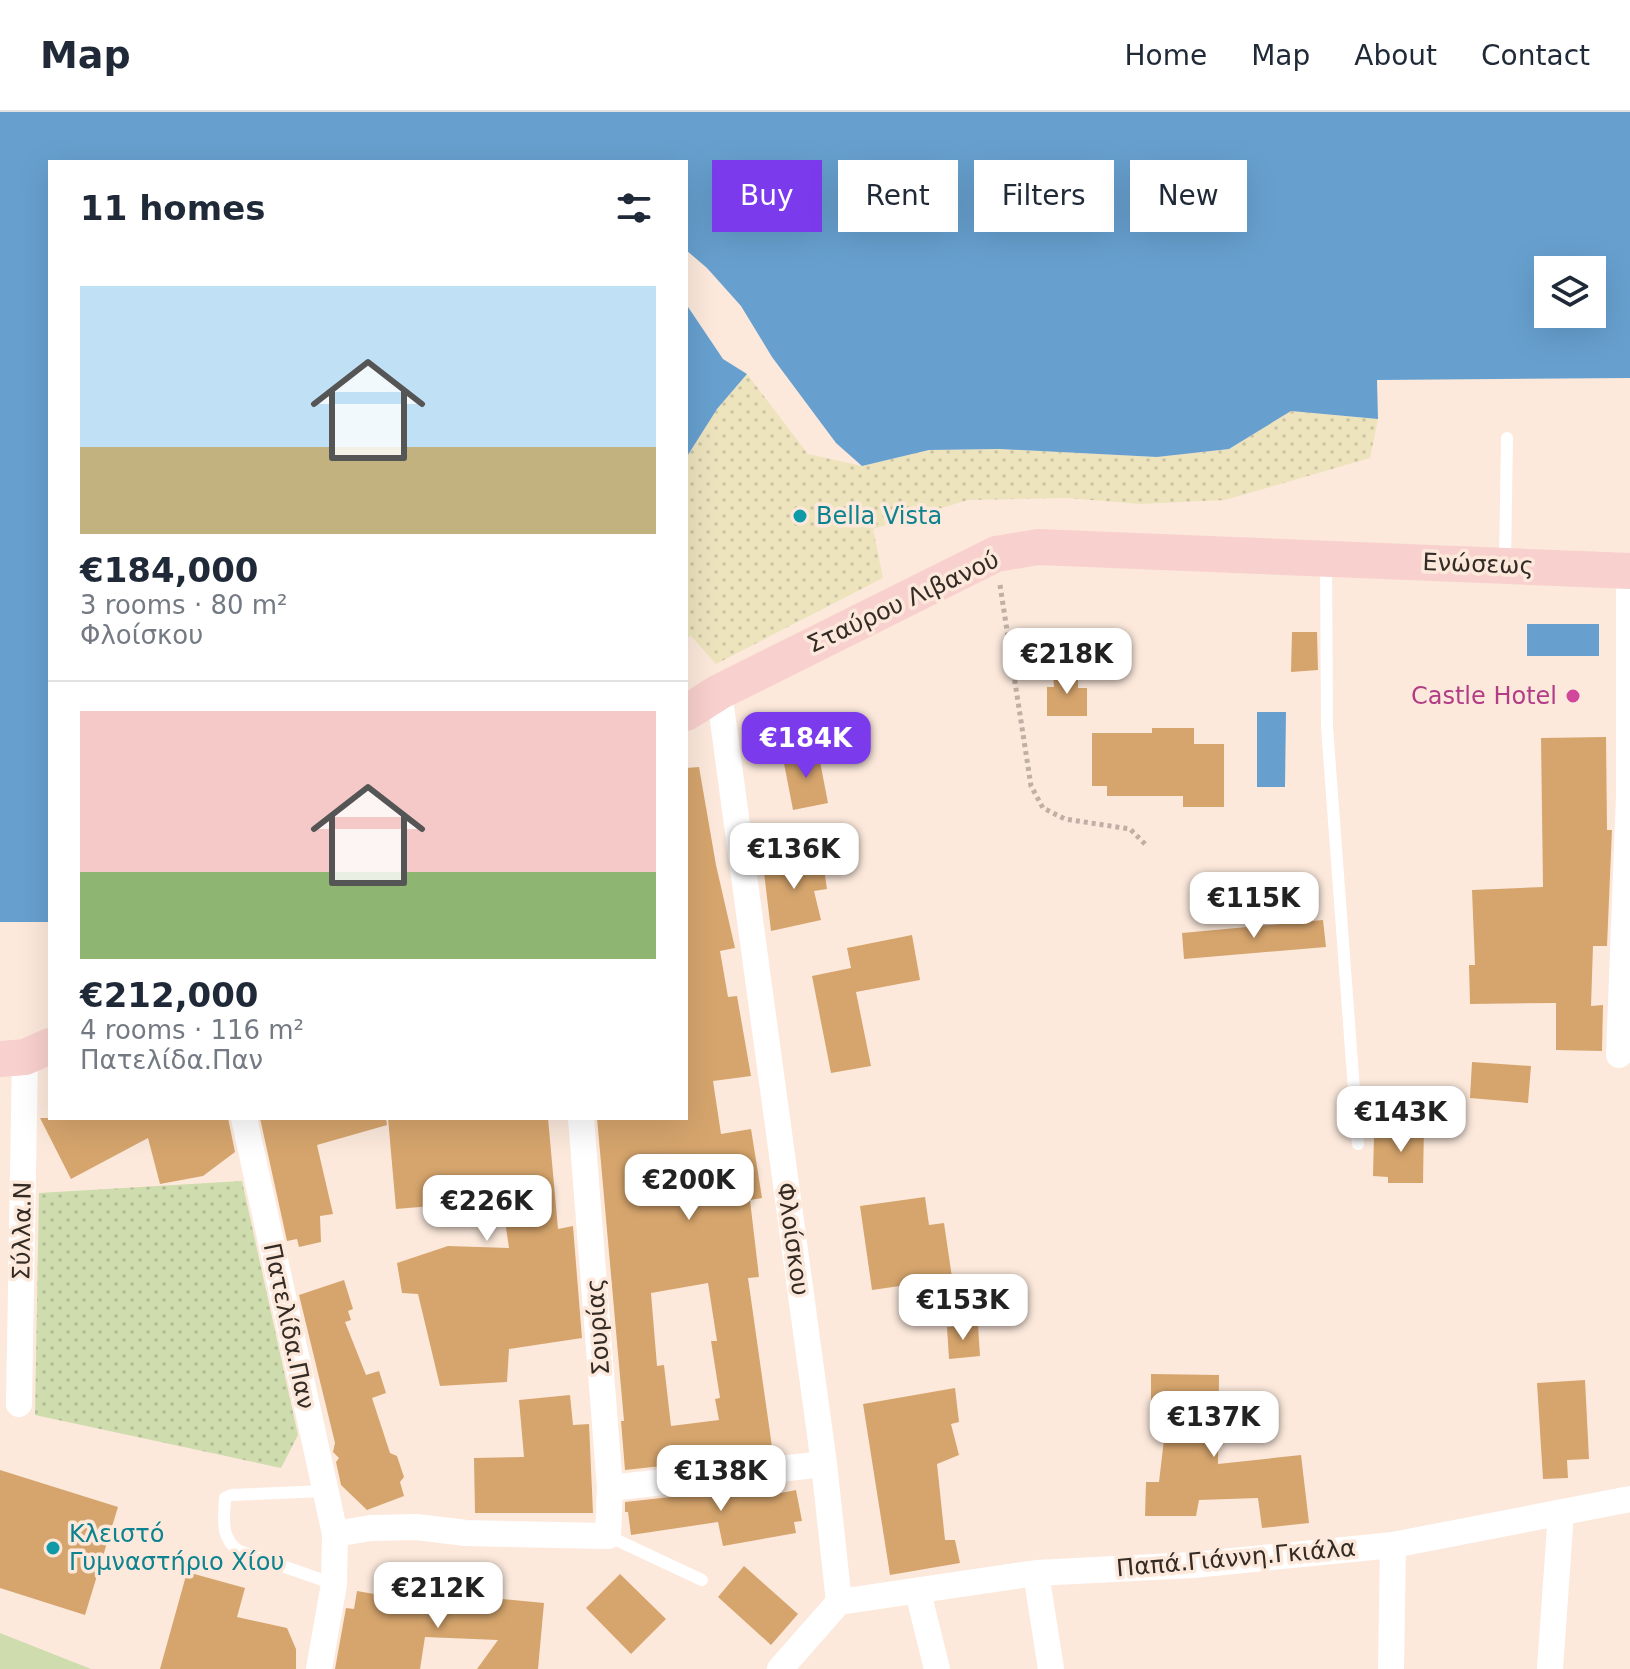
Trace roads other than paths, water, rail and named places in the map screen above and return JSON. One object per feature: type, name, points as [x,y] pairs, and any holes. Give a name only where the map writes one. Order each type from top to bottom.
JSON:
[{"type":"main road","name":"Σταύρου Λιβανού","points":[[688,712],[719,692],[996,554],[1038,547],[1326,558]]},
{"type":"main road","name":"Ενώσεως","points":[[1326,558],[1630,571]]},
{"type":"street","points":[[1619,1055],[1629,796],[1630,571]]},
{"type":"street","name":"Φλοίσκου","points":[[719,692],[824,1464],[839,1602]]},
{"type":"street","name":"Σύλλα.Ν","points":[[19,1404],[25,1054]]},
{"type":"street","name":"Πατελίδα.Παν","points":[[244,1120],[335,1534],[334,1584],[319,1669]]},
{"type":"street","name":"Σουρίας","points":[[581,1120],[610,1488],[608,1536]]},
{"type":"street","points":[[610,1488],[824,1464]]},
{"type":"street","name":"Παπά.Γιάννη.Γκιάλα","points":[[839,1602],[1036,1573],[1193,1565],[1393,1545],[1630,1499]]},
{"type":"street","points":[[1550,1669],[1561,1512]]},
{"type":"street","points":[[335,1534],[371,1528],[416,1527],[466,1533],[608,1536]]},
{"type":"street","points":[[1391,1669],[1393,1545]]},
{"type":"street","points":[[1036,1573],[1051,1669]]},
{"type":"street","points":[[918,1592],[937,1669]]},
{"type":"street","points":[[780,1669],[839,1602]]},
{"type":"lane","points":[[1505,565],[1507,438]]},
{"type":"lane","points":[[1326,558],[1327,727],[1358,1144]]},
{"type":"lane","points":[[324,1491],[231,1495],[225,1498],[224,1532],[230,1545],[239,1551],[334,1584]]},
{"type":"lane","points":[[608,1536],[702,1580]]},
{"type":"water","points":[[0,112],[1630,112],[1630,378],[1377,380],[1378,419],[1291,411],[1229,449],[1157,457],[1000,449],[929,450],[862,466],[836,443],[772,357],[741,306],[688,252],[688,160],[48,160],[48,922],[0,922]]},
{"type":"water","points":[[688,307],[723,359],[747,374],[717,409],[688,455]]},
{"type":"water","points":[[1527,624],[1599,624],[1599,656],[1527,656]]},
{"type":"water","points":[[1257,712],[1286,712],[1285,787],[1257,787]]},
{"type":"place","name":"Bella Vista","points":[[800,516]]},
{"type":"place","name":"Castle Hotel","points":[[1573,696]]},
{"type":"place","name":"Κλειστό Γυμναστήριο Χίου","points":[[53,1548]]}]
